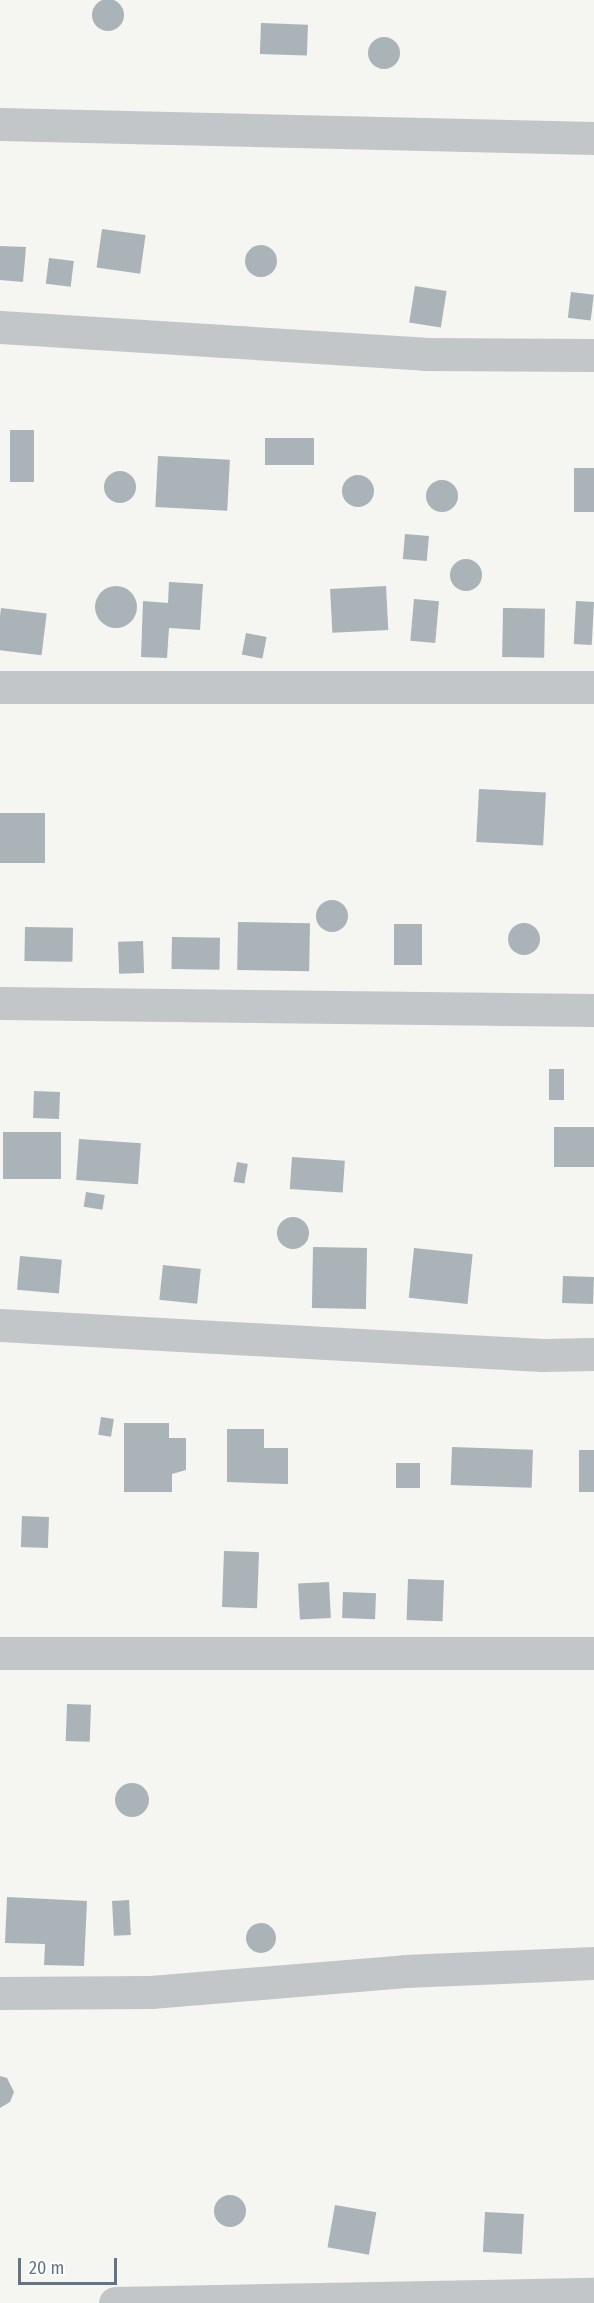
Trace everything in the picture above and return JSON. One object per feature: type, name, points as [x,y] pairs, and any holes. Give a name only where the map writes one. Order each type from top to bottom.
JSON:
[{"type":"street","points":[[0,124],[594,138]]},
{"type":"street","points":[[0,327],[425,354],[594,355]]},
{"type":"street","points":[[0,687],[594,687]]},
{"type":"street","points":[[0,1003],[594,1010]]},
{"type":"street","points":[[0,1325],[542,1355],[594,1354]]},
{"type":"street","points":[[0,1653],[594,1653]]},
{"type":"street","points":[[0,1993],[151,1992],[405,1971],[594,1963]]},
{"type":"street","points":[[115,2303],[594,2294]]},
{"type":"building","points":[[108,-1],[119,4],[124,15],[119,26],[108,31],[97,26],[92,15],[97,4]]},
{"type":"building","points":[[261,23],[308,25],[307,56],[260,54]]},
{"type":"building","points":[[384,37],[395,42],[400,53],[395,64],[384,69],[373,64],[368,53],[373,42]]},
{"type":"building","points":[[102,229],[146,235],[140,274],[97,268]]},
{"type":"building","points":[[261,245],[272,250],[277,261],[272,272],[261,277],[250,272],[245,261],[250,250]]},
{"type":"building","points":[[0,246],[26,247],[23,282],[0,280]]},
{"type":"building","points":[[49,258],[74,261],[71,287],[46,284]]},
{"type":"building","points":[[415,286],[447,291],[441,328],[409,323]]},
{"type":"building","points":[[571,292],[594,295],[591,321],[568,318]]},
{"type":"building","points":[[10,430],[34,430],[34,482],[10,482]]},
{"type":"building","points":[[265,438],[314,438],[314,465],[265,465]]},
{"type":"building","points":[[158,456],[230,460],[227,511],[155,507]]},
{"type":"building","points":[[574,468],[594,468],[594,512],[574,512]]},
{"type":"building","points":[[120,471],[131,476],[136,487],[131,498],[120,503],[109,498],[104,487],[109,476]]},
{"type":"building","points":[[358,475],[369,480],[374,491],[369,502],[358,507],[347,502],[342,491],[347,480]]},
{"type":"building","points":[[442,480],[453,485],[458,496],[453,507],[442,512],[431,507],[426,496],[431,485]]},
{"type":"building","points":[[405,534],[429,536],[427,561],[403,559]]},
{"type":"building","points":[[466,559],[477,564],[482,575],[477,586],[466,591],[455,586],[450,575],[455,564]]},
{"type":"building","points":[[169,582],[203,584],[200,630],[169,628],[167,658],[141,657],[143,601],[168,603]]},
{"type":"building","points":[[116,586],[131,592],[137,607],[131,622],[116,628],[101,622],[95,607],[101,592]]},
{"type":"building","points":[[386,586],[388,630],[332,633],[330,589]]},
{"type":"building","points":[[414,599],[439,601],[435,643],[410,641]]},
{"type":"building","points":[[576,601],[594,602],[592,645],[574,644]]},
{"type":"building","points":[[1,608],[47,614],[42,655],[0,650]]},
{"type":"building","points":[[503,608],[545,609],[544,658],[502,657]]},
{"type":"building","points":[[246,633],[267,637],[262,659],[242,655]]},
{"type":"building","points":[[479,789],[546,793],[543,845],[476,842]]},
{"type":"building","points":[[0,813],[45,813],[45,863],[0,863]]},
{"type":"building","points":[[332,900],[343,905],[348,916],[343,927],[332,932],[321,927],[316,916],[321,905]]},
{"type":"building","points":[[238,922],[310,923],[309,971],[237,970]]},
{"type":"building","points":[[524,923],[535,928],[540,939],[535,950],[524,955],[513,950],[508,939],[513,928]]},
{"type":"building","points":[[394,924],[422,924],[422,965],[394,965]]},
{"type":"building","points":[[25,927],[73,928],[72,962],[24,961]]},
{"type":"building","points":[[172,937],[220,938],[219,970],[171,969]]},
{"type":"building","points":[[143,941],[144,973],[119,974],[118,942]]},
{"type":"building","points":[[549,1069],[564,1069],[564,1100],[549,1100]]},
{"type":"building","points":[[34,1091],[60,1092],[59,1119],[33,1118]]},
{"type":"building","points":[[554,1127],[594,1127],[594,1167],[554,1167]]},
{"type":"building","points":[[3,1132],[61,1132],[61,1179],[3,1179]]},
{"type":"building","points":[[79,1139],[141,1143],[138,1184],[76,1180]]},
{"type":"building","points":[[292,1157],[345,1161],[343,1193],[290,1189]]},
{"type":"building","points":[[237,1162],[248,1164],[244,1184],[234,1182]]},
{"type":"building","points":[[86,1192],[105,1195],[102,1210],[84,1207]]},
{"type":"building","points":[[293,1217],[304,1222],[309,1233],[304,1244],[293,1249],[282,1244],[277,1233],[282,1222]]},
{"type":"building","points":[[313,1247],[367,1248],[366,1309],[312,1308]]},
{"type":"building","points":[[414,1248],[473,1254],[467,1304],[409,1298]]},
{"type":"building","points":[[20,1256],[62,1260],[59,1294],[17,1290]]},
{"type":"building","points":[[163,1265],[201,1269],[197,1304],[159,1300]]},
{"type":"building","points":[[563,1276],[594,1277],[593,1304],[562,1303]]},
{"type":"building","points":[[101,1417],[114,1419],[111,1437],[98,1435]]},
{"type":"building","points":[[124,1423],[169,1423],[169,1438],[186,1438],[186,1470],[172,1474],[172,1492],[124,1492]]},
{"type":"building","points":[[227,1429],[264,1429],[264,1448],[288,1448],[288,1484],[227,1482]]},
{"type":"building","points":[[452,1447],[533,1450],[532,1488],[451,1485]]},
{"type":"building","points":[[579,1450],[594,1450],[594,1492],[579,1492]]},
{"type":"building","points":[[396,1463],[420,1463],[420,1488],[396,1488]]},
{"type":"building","points":[[22,1516],[49,1517],[48,1548],[21,1547]]},
{"type":"building","points":[[224,1551],[259,1552],[257,1608],[222,1607]]},
{"type":"building","points":[[408,1579],[444,1580],[443,1621],[407,1620]]},
{"type":"building","points":[[329,1582],[331,1618],[300,1620],[298,1584]]},
{"type":"building","points":[[343,1592],[376,1593],[375,1619],[342,1618]]},
{"type":"building","points":[[67,1704],[91,1705],[90,1742],[66,1741]]},
{"type":"building","points":[[132,1783],[144,1788],[149,1800],[144,1812],[132,1817],[120,1812],[115,1800],[120,1788]]},
{"type":"building","points":[[7,1897],[87,1901],[84,1966],[44,1965],[45,1944],[5,1943]]},
{"type":"building","points":[[129,1900],[131,1935],[114,1936],[112,1901]]},
{"type":"building","points":[[261,1923],[272,1927],[276,1938],[272,1949],[261,1953],[250,1949],[246,1938],[250,1927]]},
{"type":"building","points":[[0,2076],[7,2078],[14,2092],[10,2102],[0,2108]]},
{"type":"building","points":[[230,2195],[241,2200],[246,2211],[241,2222],[230,2227],[219,2222],[214,2211],[219,2200]]},
{"type":"building","points":[[335,2205],[376,2212],[369,2255],[328,2247]]},
{"type":"building","points":[[485,2212],[524,2214],[522,2254],[483,2252]]}]
